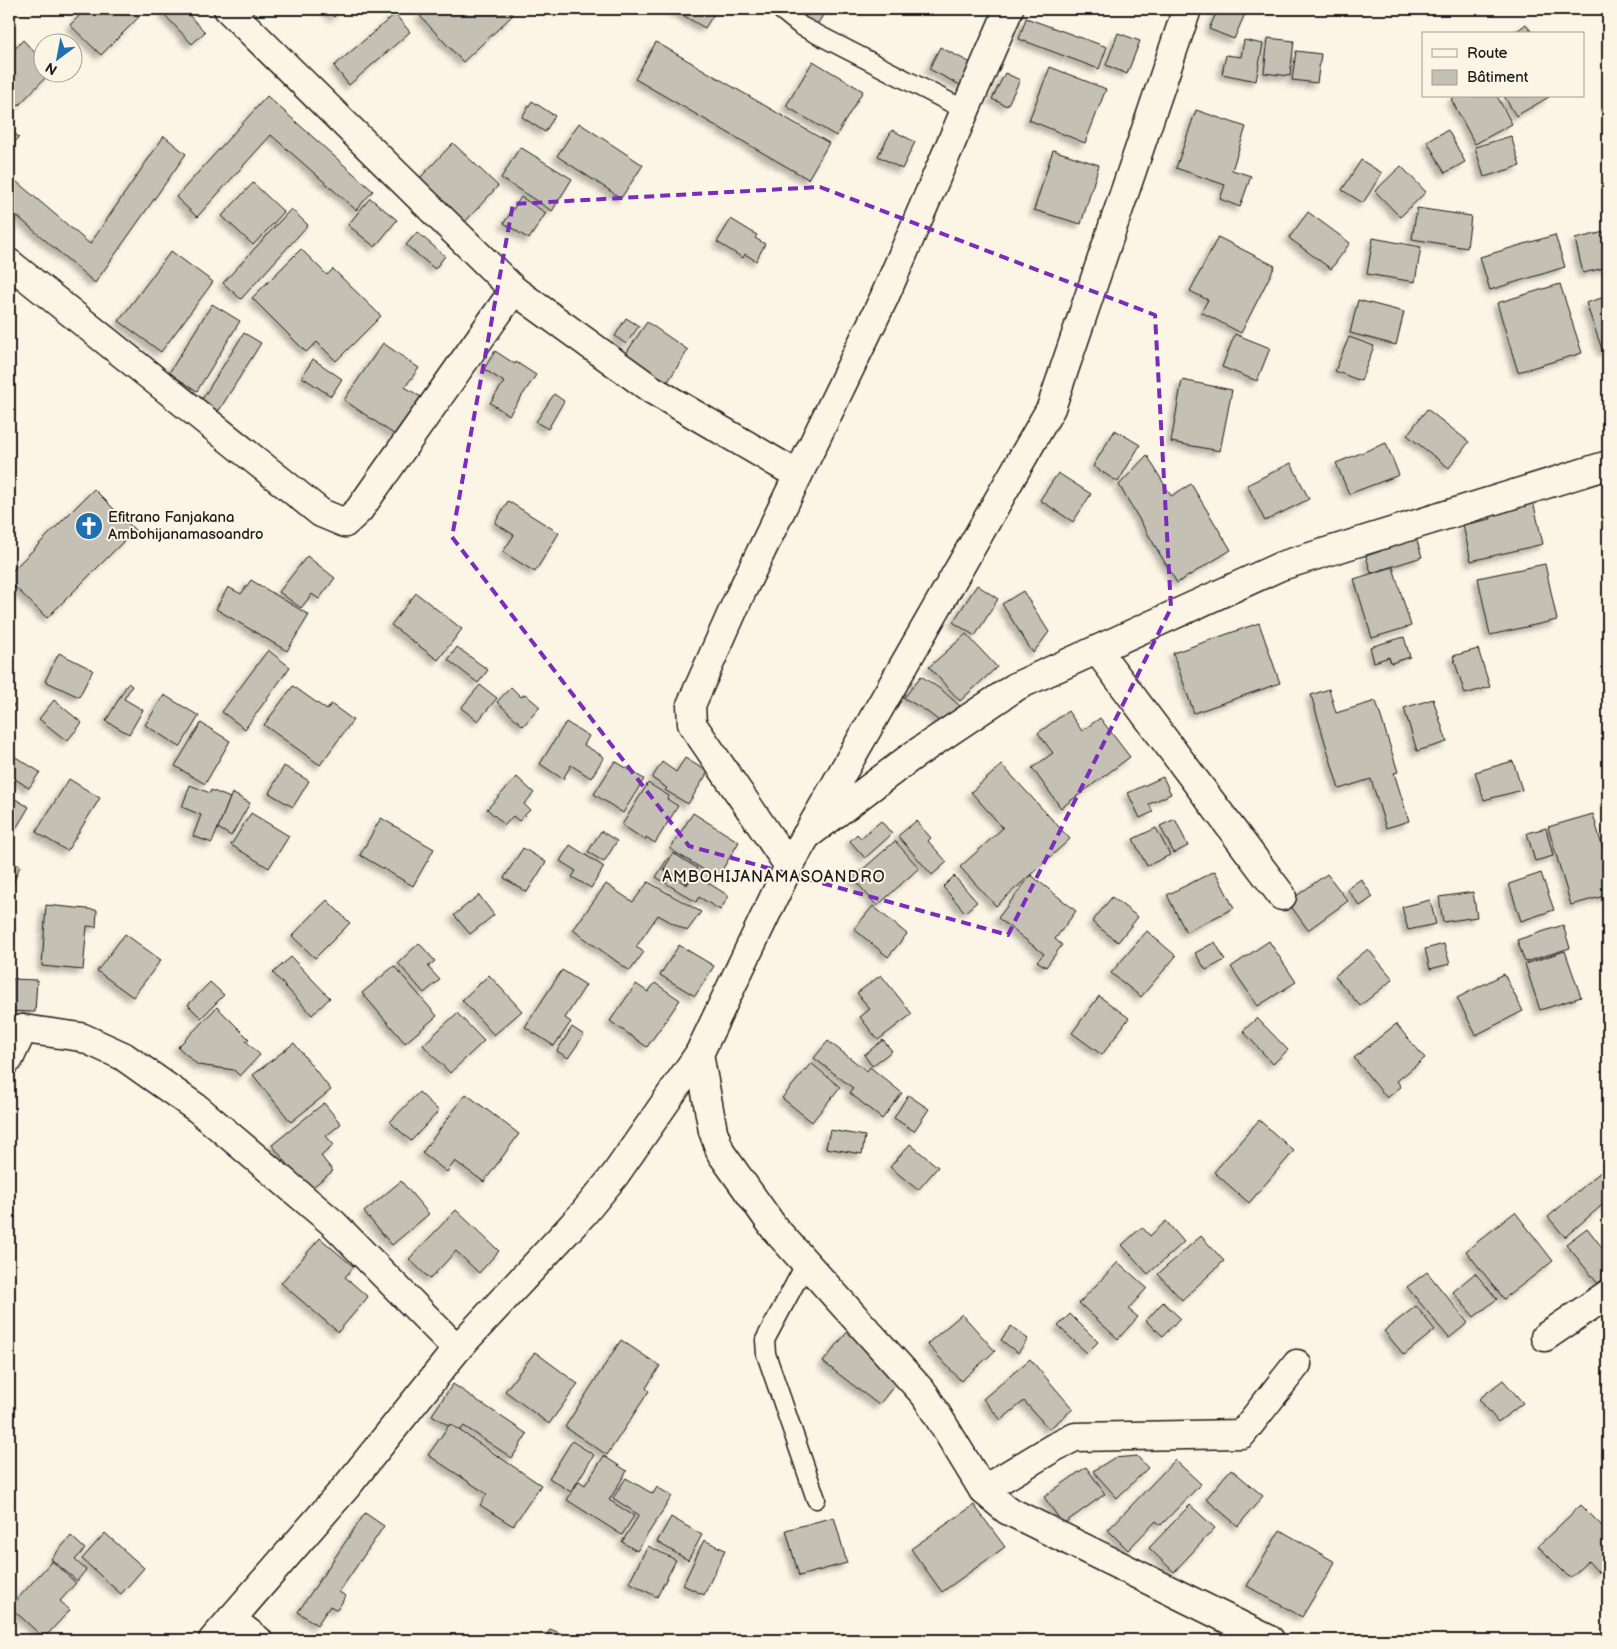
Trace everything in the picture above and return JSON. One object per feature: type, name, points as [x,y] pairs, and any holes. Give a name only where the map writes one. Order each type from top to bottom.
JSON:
[{"type":"street","points":[[228,9],[514,290],[651,389],[798,475]]},
{"type":"street","points":[[789,866],[692,724],[691,705],[739,597],[884,298],[1009,9]]},
{"type":"street","points":[[213,1640],[347,1486],[457,1349],[584,1214],[626,1159],[699,1054],[789,866],[1051,408],[1187,9]]},
{"type":"street","points":[[9,263],[321,513],[345,523],[359,510],[514,290]]},
{"type":"street","points":[[806,836],[911,757],[1017,686],[1281,566],[1608,465]]},
{"type":"street","points":[[1096,650],[1282,896]]},
{"type":"street","points":[[9,1059],[16,1031],[81,1036],[123,1056],[198,1109],[334,1224],[457,1349]]},
{"type":"street","points":[[699,1054],[713,1132],[721,1153],[775,1229],[925,1395],[983,1490],[1007,1510],[1266,1639]]},
{"type":"street","points":[[1545,1338],[1608,1294]]},
{"type":"street","points":[[983,1490],[1053,1448],[1075,1438],[1242,1434],[1297,1364]]},
{"type":"street","points":[[231,1619],[258,1640]]},
{"type":"lane","points":[[780,9],[801,26],[965,110]]},
{"type":"lane","points":[[806,1263],[765,1340],[766,1354],[816,1499]]},
{"type":"highlighted area","points":[[820,187],[1155,315],[1171,608],[1008,935],[689,846],[452,537],[513,204]]},
{"type":"building","points":[[86,9],[130,9],[139,17],[101,55],[82,37],[82,32],[77,32],[70,25]]},
{"type":"building","points":[[168,9],[183,9],[205,32],[192,44],[163,13]]},
{"type":"building","points":[[326,9],[343,9],[334,17]]},
{"type":"building","points":[[428,9],[508,9],[513,15],[463,62],[420,16]]},
{"type":"building","points":[[672,9],[717,9],[705,28]]},
{"type":"building","points":[[809,9],[827,9],[814,29],[802,21]]},
{"type":"building","points":[[1218,9],[1247,9],[1234,39],[1209,29]]},
{"type":"building","points":[[395,14],[410,32],[349,85],[334,66]]},
{"type":"building","points":[[1026,18],[1107,47],[1099,69],[1019,39]]},
{"type":"building","points":[[1526,24],[1532,32],[1516,32]]},
{"type":"building","points":[[1118,33],[1140,41],[1127,74],[1106,65]]},
{"type":"building","points":[[1268,38],[1294,41],[1290,76],[1264,73]]},
{"type":"building","points":[[23,40],[32,49],[32,82],[41,82],[18,106],[9,97],[9,55]]},
{"type":"building","points":[[1244,40],[1263,44],[1256,81],[1222,74],[1226,55],[1241,57]]},
{"type":"building","points":[[656,42],[829,143],[808,179],[635,79]]},
{"type":"building","points":[[940,47],[973,64],[962,86],[929,69]]},
{"type":"building","points":[[1296,51],[1321,54],[1317,83],[1292,80]]},
{"type":"building","points":[[813,61],[863,91],[836,136],[786,106]]},
{"type":"building","points":[[1050,67],[1106,89],[1085,143],[1029,120]]},
{"type":"building","points":[[1005,73],[1020,80],[1007,106],[992,99]]},
{"type":"building","points":[[267,96],[373,191],[356,210],[271,135],[197,217],[176,197]]},
{"type":"building","points":[[1498,98],[1512,124],[1475,144],[1451,99]]},
{"type":"building","points":[[1505,98],[1547,98],[1516,116]]},
{"type":"building","points":[[532,101],[555,116],[545,132],[522,117]]},
{"type":"building","points":[[1196,110],[1246,127],[1232,170],[1251,176],[1240,207],[1220,199],[1225,185],[1176,168]]},
{"type":"building","points":[[579,123],[643,165],[621,198],[557,156]]},
{"type":"building","points":[[9,129],[19,137],[9,149]]},
{"type":"building","points":[[892,130],[915,142],[902,169],[878,156]]},
{"type":"building","points":[[1448,130],[1465,162],[1445,173],[1427,141]]},
{"type":"building","points":[[164,136],[186,154],[95,283],[9,209],[9,191],[17,182],[90,244]]},
{"type":"building","points":[[1511,136],[1520,166],[1484,177],[1475,147]]},
{"type":"building","points":[[453,143],[498,186],[464,223],[418,180]]},
{"type":"building","points":[[520,147],[572,179],[552,211],[501,178]]},
{"type":"building","points":[[1053,150],[1099,165],[1081,224],[1034,210]]},
{"type":"building","points":[[1361,160],[1382,173],[1363,203],[1342,190]]},
{"type":"building","points":[[1401,166],[1426,192],[1400,217],[1375,191]]},
{"type":"building","points":[[253,183],[284,212],[253,245],[222,216]]},
{"type":"building","points":[[521,197],[546,213],[529,239],[504,223]]},
{"type":"building","points":[[370,198],[397,220],[375,247],[348,225]]},
{"type":"building","points":[[1417,208],[1471,216],[1467,248],[1412,239]]},
{"type":"building","points":[[291,209],[308,225],[241,299],[223,283]]},
{"type":"building","points":[[1308,212],[1350,243],[1331,269],[1289,238]]},
{"type":"building","points":[[731,219],[757,235],[755,238],[765,244],[756,261],[745,254],[743,258],[717,242]]},
{"type":"building","points":[[1608,231],[1608,267],[1583,273],[1575,239]]},
{"type":"building","points":[[417,232],[445,256],[435,269],[406,245]]},
{"type":"building","points":[[1555,235],[1565,267],[1490,290],[1480,257]]},
{"type":"building","points":[[1218,237],[1275,266],[1241,333],[1201,312],[1208,300],[1190,291]]},
{"type":"building","points":[[1373,238],[1421,247],[1415,282],[1367,274]]},
{"type":"building","points":[[301,249],[327,275],[333,269],[381,316],[336,361],[317,342],[306,352],[252,298]]},
{"type":"building","points":[[171,251],[213,282],[161,352],[119,321]]},
{"type":"building","points":[[1560,284],[1582,353],[1518,372],[1497,303]]},
{"type":"building","points":[[1608,296],[1608,351],[1603,352],[1586,303]]},
{"type":"building","points":[[1358,300],[1404,312],[1396,345],[1350,333]]},
{"type":"building","points":[[212,304],[240,321],[197,391],[169,373]]},
{"type":"building","points":[[626,318],[639,326],[626,344],[615,336]]},
{"type":"building","points":[[647,322],[688,350],[667,383],[625,355]]},
{"type":"building","points":[[244,333],[261,343],[218,412],[201,401]]},
{"type":"building","points":[[1235,334],[1270,348],[1257,381],[1222,367]]},
{"type":"building","points":[[1349,337],[1374,346],[1361,381],[1335,371]]},
{"type":"building","points":[[383,343],[419,368],[405,387],[421,397],[395,435],[344,400]]},
{"type":"building","points":[[495,351],[536,375],[509,415],[490,403],[504,382],[484,369]]},
{"type":"building","points":[[313,359],[342,379],[331,396],[302,377]]},
{"type":"building","points":[[1182,380],[1232,390],[1220,451],[1171,442]]},
{"type":"building","points":[[554,394],[564,401],[548,429],[536,422]]},
{"type":"building","points":[[1427,409],[1469,442],[1449,468],[1407,435]]},
{"type":"building","points":[[1115,430],[1140,445],[1118,482],[1093,466]]},
{"type":"building","points":[[1386,443],[1399,475],[1349,494],[1336,463]]},
{"type":"building","points":[[1147,455],[1171,496],[1191,484],[1231,550],[1177,583],[1119,485]]},
{"type":"building","points":[[1291,463],[1309,499],[1265,521],[1247,485]]},
{"type":"building","points":[[1058,473],[1091,494],[1073,522],[1040,500]]},
{"type":"building","points":[[94,489],[135,530],[47,618],[9,581],[9,574]]},
{"type":"building","points":[[508,501],[559,533],[535,572],[503,552],[514,535],[495,523]]},
{"type":"building","points":[[1533,501],[1543,544],[1471,561],[1463,525],[1491,519],[1489,512]]},
{"type":"building","points":[[1413,528],[1422,557],[1371,573],[1366,556],[1381,551],[1377,540]]},
{"type":"building","points":[[307,556],[335,578],[319,599],[312,594],[301,608],[279,592]]},
{"type":"building","points":[[1545,564],[1557,620],[1490,635],[1478,578]]},
{"type":"building","points":[[1393,567],[1411,626],[1372,638],[1354,579]]},
{"type":"building","points":[[251,580],[309,615],[287,651],[216,609],[228,587],[241,594]]},
{"type":"building","points":[[977,585],[998,599],[975,636],[953,622]]},
{"type":"building","points":[[1023,591],[1049,632],[1033,653],[1002,604]]},
{"type":"building","points":[[416,593],[462,629],[438,660],[391,625]]},
{"type":"building","points":[[1259,623],[1280,683],[1194,713],[1173,653]]},
{"type":"building","points":[[966,634],[997,667],[960,701],[929,667]]},
{"type":"building","points":[[1404,637],[1410,657],[1391,663],[1389,657],[1374,662],[1370,647]]},
{"type":"building","points":[[457,647],[488,670],[478,683],[448,660]]},
{"type":"building","points":[[1478,649],[1490,687],[1465,694],[1453,656]]},
{"type":"building","points":[[268,650],[290,667],[245,729],[222,712]]},
{"type":"building","points":[[59,653],[93,670],[79,697],[45,681]]},
{"type":"building","points":[[921,676],[943,691],[961,707],[943,724],[925,710],[904,698]]},
{"type":"building","points":[[128,683],[132,686],[124,699],[143,710],[129,734],[106,721]]},
{"type":"building","points":[[480,685],[497,698],[478,721],[461,708]]},
{"type":"building","points":[[293,686],[327,710],[331,704],[353,720],[320,765],[264,725]]},
{"type":"building","points":[[511,687],[521,697],[525,694],[540,707],[523,726],[497,702]]},
{"type":"building","points":[[1329,689],[1336,713],[1376,701],[1398,772],[1394,773],[1409,821],[1386,828],[1371,779],[1339,789],[1311,695]]},
{"type":"building","points":[[164,695],[199,716],[180,747],[145,725]]},
{"type":"building","points":[[1433,699],[1447,742],[1417,751],[1404,708]]},
{"type":"building","points":[[54,700],[82,723],[67,741],[39,719]]},
{"type":"building","points":[[9,702],[14,705],[9,714]]},
{"type":"building","points":[[1068,711],[1082,731],[1100,718],[1130,757],[1061,808],[1032,768],[1053,753],[1038,733]]},
{"type":"building","points":[[566,722],[589,736],[584,745],[604,757],[591,778],[571,765],[563,779],[540,764]]},
{"type":"building","points":[[201,723],[230,741],[205,784],[175,766]]},
{"type":"building","points":[[9,753],[40,772],[29,788],[9,775]]},
{"type":"building","points":[[685,758],[708,772],[688,804],[665,790],[667,788],[652,778],[662,762],[676,772]]},
{"type":"building","points":[[615,761],[644,779],[623,813],[594,794]]},
{"type":"building","points":[[1513,761],[1522,790],[1484,800],[1475,772]]},
{"type":"building","points":[[1002,765],[1070,839],[996,906],[960,867],[1003,828],[971,792]]},
{"type":"building","points":[[284,766],[309,781],[293,807],[269,793]]},
{"type":"building","points":[[517,777],[534,793],[524,804],[530,810],[519,821],[513,816],[505,825],[487,809]]},
{"type":"building","points":[[1163,777],[1171,794],[1149,804],[1153,812],[1140,818],[1128,793]]},
{"type":"building","points":[[69,779],[100,798],[67,851],[36,832]]},
{"type":"building","points":[[648,783],[669,796],[667,799],[678,806],[655,843],[646,837],[645,840],[622,825]]},
{"type":"building","points":[[190,785],[210,793],[211,790],[230,798],[212,843],[193,836],[201,815],[182,807]]},
{"type":"building","points":[[232,793],[250,803],[231,836],[218,828]]},
{"type":"building","points":[[10,796],[29,807],[9,840],[9,798]]},
{"type":"building","points":[[251,813],[289,836],[269,868],[231,845]]},
{"type":"building","points":[[693,813],[739,842],[717,878],[670,849]]},
{"type":"building","points":[[1593,814],[1608,867],[1608,895],[1571,905],[1548,827]]},
{"type":"building","points":[[381,818],[434,849],[413,886],[360,855]]},
{"type":"building","points":[[1175,819],[1188,846],[1174,853],[1160,826]]},
{"type":"building","points":[[881,821],[892,834],[865,858],[850,841],[857,834],[861,838]]},
{"type":"building","points":[[916,821],[931,838],[928,841],[947,862],[932,875],[898,836]]},
{"type":"building","points":[[1156,828],[1170,855],[1147,866],[1133,839]]},
{"type":"building","points":[[1546,828],[1553,856],[1535,861],[1527,833]]},
{"type":"building","points":[[601,831],[617,841],[604,862],[588,852]]},
{"type":"building","points":[[895,841],[919,868],[877,906],[853,878]]},
{"type":"building","points":[[570,845],[604,867],[591,888],[572,877],[576,871],[560,861]]},
{"type":"building","points":[[523,848],[546,862],[527,892],[504,878]]},
{"type":"building","points":[[673,853],[697,868],[687,883],[664,868]]},
{"type":"building","points":[[668,858],[670,859],[663,870],[687,885],[694,874],[729,896],[720,910],[699,897],[696,902],[656,877]]},
{"type":"building","points":[[9,861],[20,866],[11,888],[9,887]]},
{"type":"building","points":[[1215,871],[1234,908],[1186,932],[1167,895]]},
{"type":"building","points":[[1541,873],[1554,910],[1521,921],[1509,884]]},
{"type":"building","points":[[1327,874],[1348,901],[1308,930],[1288,902]]},
{"type":"building","points":[[1031,875],[1076,911],[1055,939],[1062,945],[1046,967],[1037,961],[1044,954],[998,918]]},
{"type":"building","points":[[954,876],[977,902],[965,912],[943,887]]},
{"type":"building","points":[[1361,879],[1373,897],[1360,906],[1347,889]]},
{"type":"building","points":[[648,882],[701,912],[687,931],[658,915],[636,947],[644,952],[630,971],[573,930],[606,884],[633,902]]},
{"type":"building","points":[[1473,892],[1477,917],[1443,922],[1439,897]]},
{"type":"building","points":[[479,895],[494,915],[470,934],[454,915]]},
{"type":"building","points":[[1112,897],[1138,917],[1118,942],[1092,922]]},
{"type":"building","points":[[327,900],[350,923],[315,958],[292,936]]},
{"type":"building","points":[[1430,900],[1436,924],[1408,930],[1402,907]]},
{"type":"building","points":[[46,905],[97,910],[96,927],[87,926],[83,970],[42,966]]},
{"type":"building","points":[[873,906],[907,934],[888,957],[854,929]]},
{"type":"building","points":[[1563,925],[1570,948],[1525,962],[1517,940]]},
{"type":"building","points":[[1147,931],[1176,956],[1141,997],[1111,973]]},
{"type":"building","points":[[125,934],[161,960],[133,997],[97,971]]},
{"type":"building","points":[[1269,941],[1296,982],[1258,1006],[1231,967]]},
{"type":"building","points":[[1215,942],[1225,960],[1206,970],[1195,953]]},
{"type":"building","points":[[419,943],[435,961],[428,967],[440,980],[424,993],[398,963]]},
{"type":"building","points":[[1444,944],[1450,964],[1430,969],[1425,949]]},
{"type":"building","points":[[679,945],[714,966],[695,996],[660,975]]},
{"type":"building","points":[[1368,949],[1393,979],[1360,1006],[1335,976]]},
{"type":"building","points":[[1565,951],[1581,997],[1540,1010],[1525,964]]},
{"type":"building","points":[[291,957],[330,998],[312,1015],[273,973]]},
{"type":"building","points":[[394,966],[437,1016],[405,1043],[362,993]]},
{"type":"building","points":[[562,970],[586,985],[565,1018],[571,1022],[554,1046],[525,1027]]},
{"type":"building","points":[[1504,974],[1523,1011],[1476,1035],[1457,998]]},
{"type":"building","points":[[489,975],[522,1011],[494,1035],[462,1000]]},
{"type":"building","points":[[881,975],[912,1014],[878,1040],[860,1017],[870,1009],[857,993]]},
{"type":"building","points":[[10,979],[37,980],[35,1012],[9,1011]]},
{"type":"building","points":[[210,982],[224,995],[201,1018],[188,1005]]},
{"type":"building","points":[[655,983],[680,1000],[647,1047],[610,1021],[636,984],[648,992]]},
{"type":"building","points":[[1099,996],[1129,1018],[1102,1055],[1072,1033]]},
{"type":"building","points":[[217,1007],[249,1039],[246,1041],[260,1055],[240,1076],[234,1070],[198,1065],[178,1047]]},
{"type":"building","points":[[457,1013],[484,1041],[450,1073],[423,1045]]},
{"type":"building","points":[[1257,1018],[1288,1050],[1273,1064],[1243,1031]]},
{"type":"building","points":[[1396,1024],[1425,1058],[1397,1081],[1401,1087],[1387,1098],[1354,1058]]},
{"type":"building","points":[[572,1027],[584,1035],[568,1058],[557,1051]]},
{"type":"building","points":[[883,1040],[892,1051],[872,1066],[864,1055]]},
{"type":"building","points":[[828,1041],[867,1071],[870,1067],[902,1093],[882,1119],[850,1093],[853,1088],[814,1058]]},
{"type":"building","points":[[294,1043],[331,1090],[291,1122],[253,1075]]},
{"type":"building","points":[[811,1063],[840,1087],[812,1122],[782,1098]]},
{"type":"building","points":[[419,1092],[439,1111],[411,1141],[390,1122]]},
{"type":"building","points":[[466,1094],[519,1134],[484,1182],[455,1161],[447,1172],[422,1153]]},
{"type":"building","points":[[908,1095],[929,1109],[914,1131],[894,1118]]},
{"type":"building","points":[[324,1103],[341,1124],[326,1136],[334,1145],[321,1156],[333,1171],[309,1190],[272,1145]]},
{"type":"building","points":[[1259,1120],[1294,1151],[1249,1203],[1214,1172]]},
{"type":"building","points":[[830,1130],[865,1136],[862,1154],[826,1148]]},
{"type":"building","points":[[910,1144],[938,1167],[918,1190],[890,1167]]},
{"type":"building","points":[[1603,1170],[1608,1176],[1608,1200],[1565,1237],[1548,1217]]},
{"type":"building","points":[[401,1181],[429,1214],[392,1245],[364,1212]]},
{"type":"building","points":[[456,1210],[499,1251],[479,1273],[456,1251],[430,1279],[409,1259]]},
{"type":"building","points":[[1515,1212],[1553,1261],[1504,1299],[1466,1251]]},
{"type":"building","points":[[1166,1221],[1184,1242],[1148,1274],[1122,1245],[1142,1227],[1150,1236]]},
{"type":"building","points":[[1587,1228],[1608,1255],[1608,1277],[1599,1285],[1566,1244]]},
{"type":"building","points":[[1201,1236],[1224,1261],[1182,1300],[1158,1274]]},
{"type":"building","points":[[320,1238],[354,1267],[345,1277],[368,1297],[338,1332],[281,1283]]},
{"type":"building","points":[[1118,1262],[1147,1288],[1128,1309],[1138,1317],[1118,1339],[1079,1303]]},
{"type":"building","points":[[1427,1272],[1468,1323],[1449,1338],[1407,1287]]},
{"type":"building","points":[[1475,1273],[1497,1299],[1474,1317],[1453,1292]]},
{"type":"building","points":[[1163,1302],[1180,1318],[1163,1336],[1146,1321]]},
{"type":"building","points":[[1416,1306],[1435,1330],[1404,1355],[1384,1331]]},
{"type":"building","points":[[962,1314],[995,1351],[961,1381],[927,1344]]},
{"type":"building","points":[[1070,1314],[1098,1342],[1087,1353],[1058,1326]]},
{"type":"building","points":[[1011,1326],[1028,1339],[1018,1353],[1001,1340]]},
{"type":"building","points":[[848,1331],[903,1374],[879,1405],[823,1362]]},
{"type":"building","points":[[621,1340],[660,1366],[646,1388],[649,1391],[607,1455],[565,1427]]},
{"type":"building","points":[[535,1352],[578,1384],[549,1424],[505,1391]]},
{"type":"building","points":[[1030,1359],[1073,1409],[1049,1429],[1024,1401],[1001,1420],[983,1399]]},
{"type":"building","points":[[1503,1380],[1523,1403],[1498,1422],[1479,1399]]},
{"type":"building","points":[[453,1384],[527,1434],[512,1458],[464,1426],[460,1431],[432,1415]]},
{"type":"building","points":[[450,1424],[541,1485],[513,1526],[480,1505],[487,1494],[428,1455]]},
{"type":"building","points":[[572,1441],[594,1455],[571,1492],[549,1478]]},
{"type":"building","points":[[604,1456],[627,1471],[609,1500],[634,1516],[622,1535],[567,1500],[579,1481],[585,1485]]},
{"type":"building","points":[[1137,1456],[1148,1468],[1117,1498],[1093,1471],[1114,1458]]},
{"type":"building","points":[[1175,1460],[1201,1484],[1161,1525],[1156,1521],[1128,1550],[1108,1530]]},
{"type":"building","points":[[1086,1467],[1105,1494],[1063,1524],[1044,1497]]},
{"type":"building","points":[[1231,1469],[1263,1496],[1238,1526],[1206,1499]]},
{"type":"building","points":[[626,1478],[653,1494],[657,1487],[672,1496],[637,1551],[622,1542],[639,1515],[613,1498]]},
{"type":"building","points":[[974,1505],[1005,1547],[942,1592],[911,1549]]},
{"type":"building","points":[[1190,1505],[1215,1528],[1174,1572],[1149,1548]]},
{"type":"building","points":[[1581,1505],[1608,1532],[1608,1564],[1599,1573],[1588,1561],[1570,1578],[1538,1546]]},
{"type":"building","points":[[365,1513],[384,1526],[339,1592],[346,1596],[337,1610],[330,1606],[317,1625],[298,1612]]},
{"type":"building","points":[[671,1517],[702,1535],[688,1560],[657,1542]]},
{"type":"building","points":[[834,1517],[847,1563],[799,1576],[786,1530]]},
{"type":"building","points":[[1280,1530],[1335,1562],[1302,1617],[1247,1586]]},
{"type":"building","points":[[105,1533],[144,1568],[121,1594],[82,1559]]},
{"type":"building","points":[[71,1536],[85,1549],[75,1560],[86,1570],[77,1581],[51,1559]]},
{"type":"building","points":[[704,1540],[725,1550],[704,1595],[683,1585]]},
{"type":"building","points":[[648,1546],[676,1560],[657,1597],[629,1582]]},
{"type":"building","points":[[52,1561],[76,1583],[60,1601],[70,1610],[44,1638],[10,1607]]},
{"type":"building","points":[[550,1629],[577,1640],[545,1640]]},
{"type":"place","name":"Efitrano Fanjakana Ambohijanamasoandro","points":[[89,526]]},
{"type":"district","name":"AMBOHIJANAMASOANDRO","points":[[774,877]]}]
